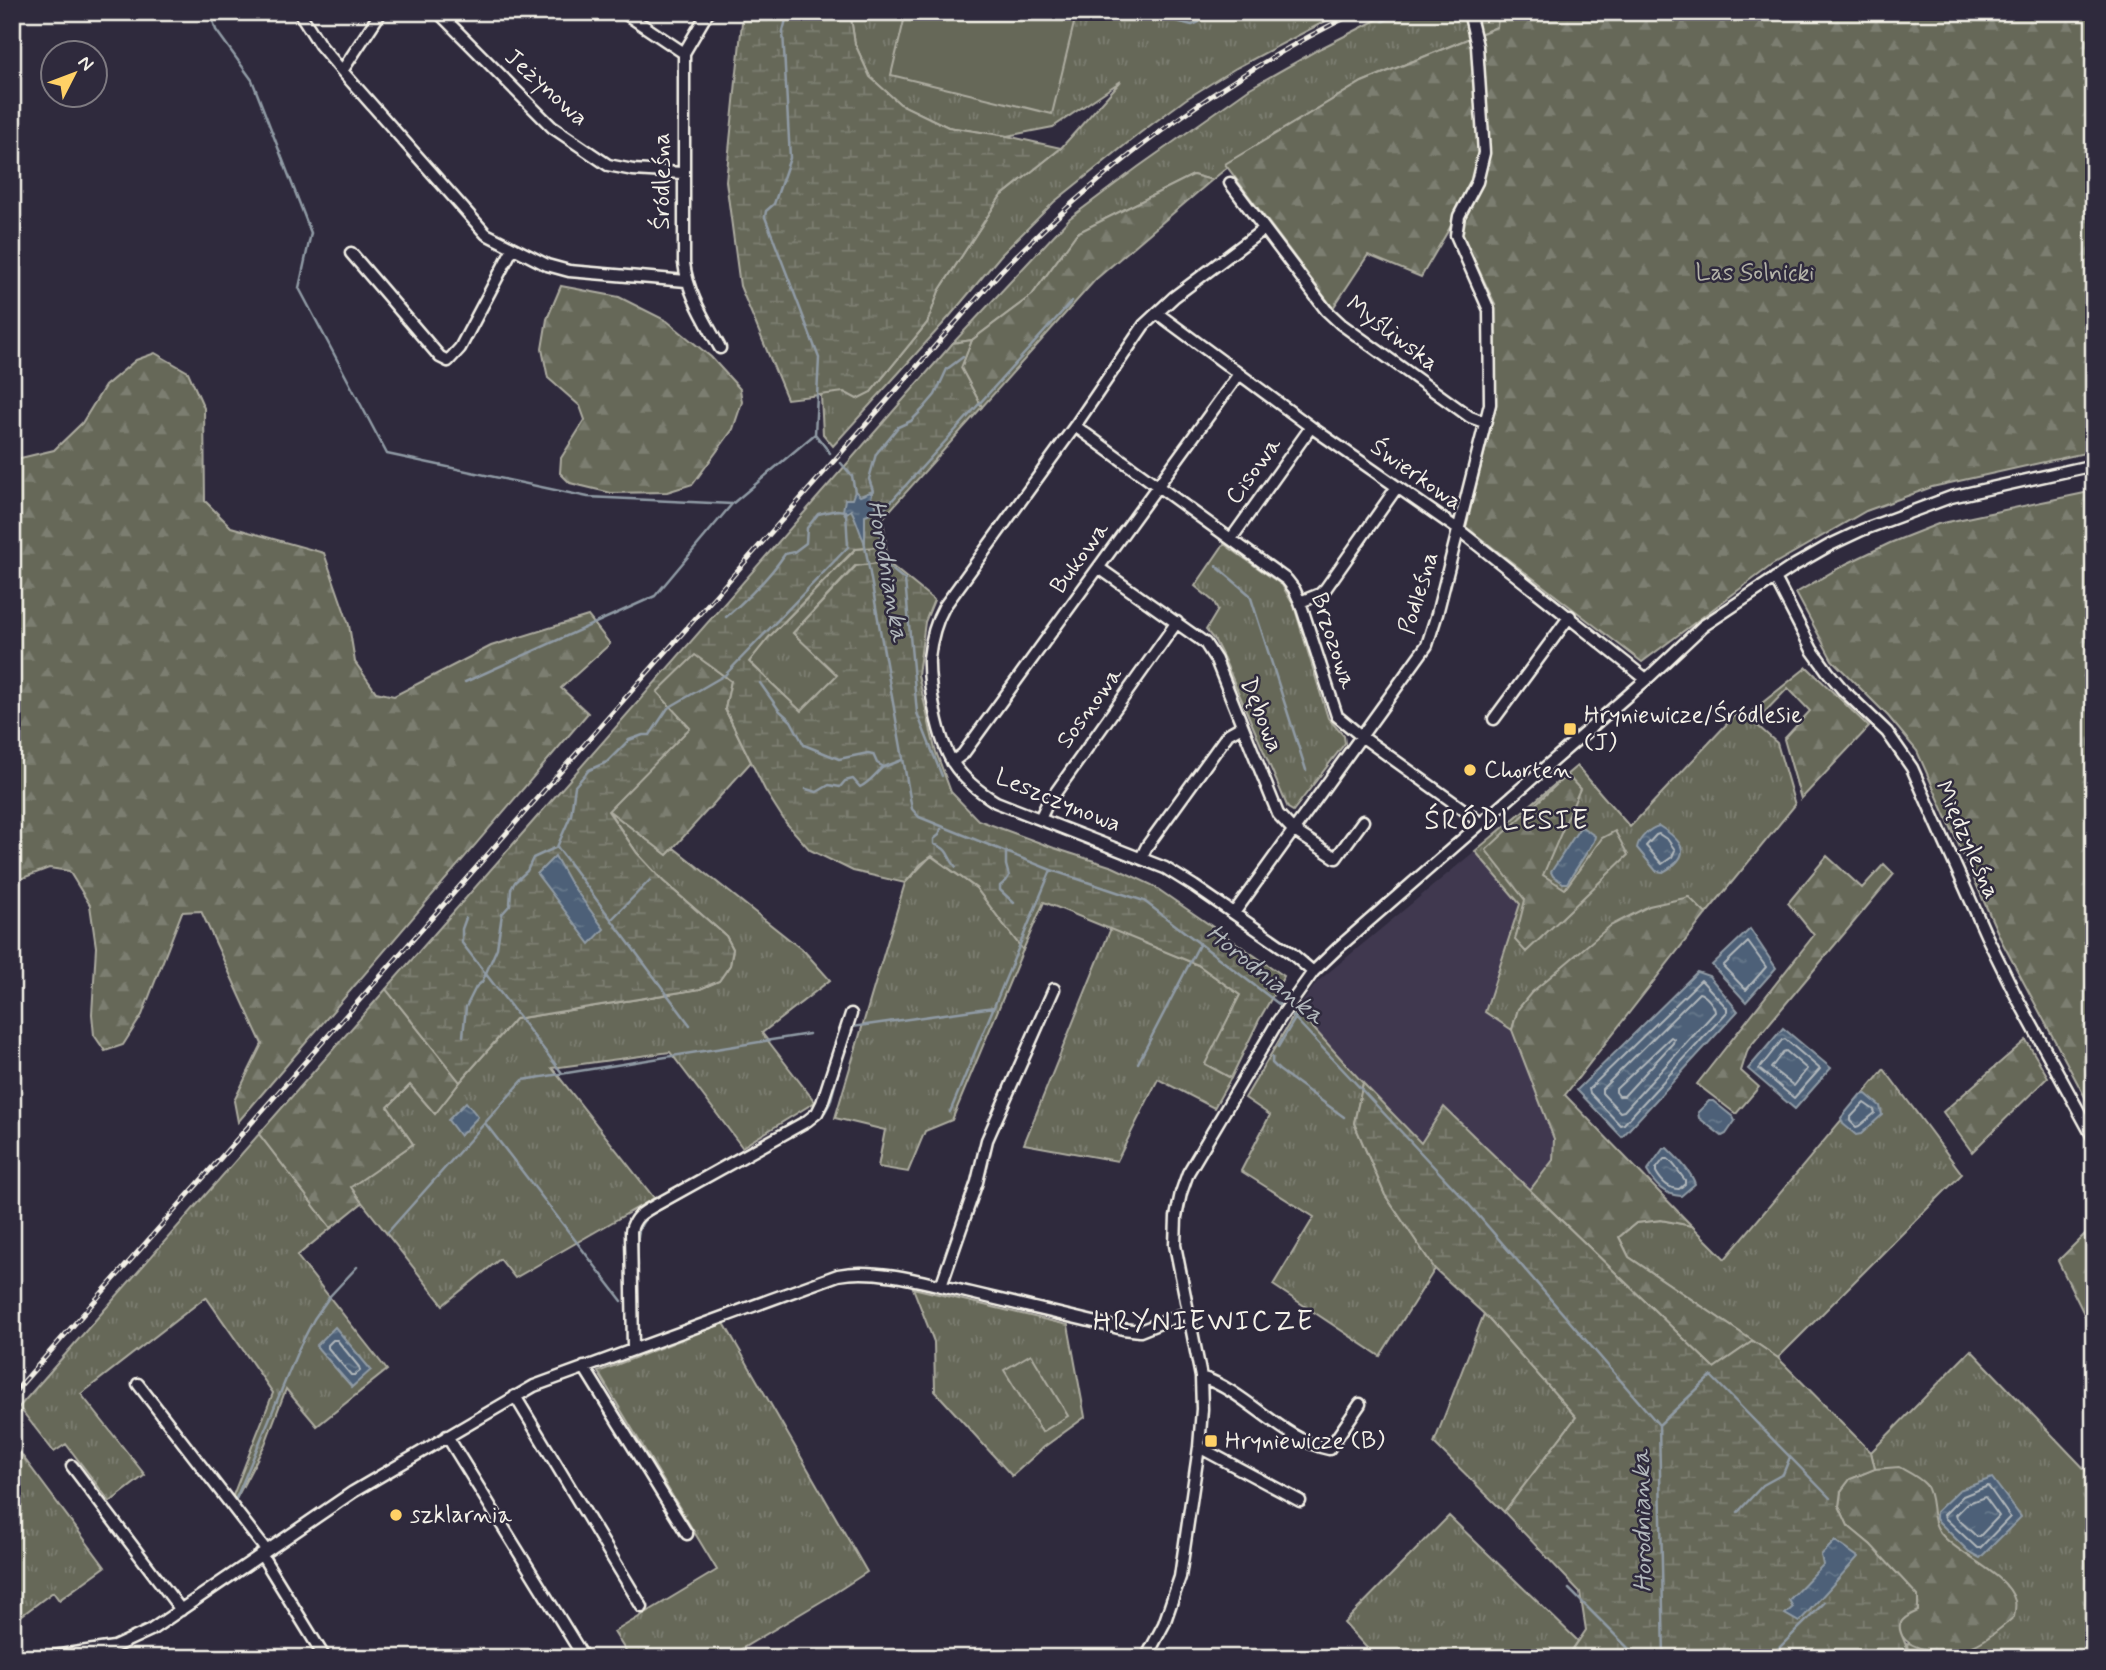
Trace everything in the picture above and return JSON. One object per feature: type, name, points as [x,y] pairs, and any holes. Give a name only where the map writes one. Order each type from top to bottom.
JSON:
[{"type":"street","points":[[299,12],[320,45],[486,234],[547,265],[569,271],[686,281]]},
{"type":"street","points":[[342,71],[381,12]]},
{"type":"street","name":"Jeżynowa","points":[[438,12],[552,127],[608,165],[633,170],[682,173]]},
{"type":"street","points":[[623,12],[684,53]]},
{"type":"street","name":"Śródleśna","points":[[708,12],[684,53],[684,263],[686,281],[696,306],[720,348]]},
{"type":"street","name":"Podleśna","points":[[1234,913],[1427,645],[1459,530],[1490,404],[1489,310],[1456,235],[1459,216],[1477,181],[1483,153],[1477,46],[1469,12]]},
{"type":"street","name":"Myśliwska","points":[[1230,183],[1326,310],[1341,324],[1470,417],[1484,422]]},
{"type":"street","points":[[1157,313],[1264,229]]},
{"type":"street","points":[[351,253],[440,357],[448,361],[460,348],[513,248]]},
{"type":"street","name":"Świerkowa","points":[[1157,313],[1311,427],[1459,530],[1647,679]]},
{"type":"street","name":"Leszczynowa","points":[[1157,313],[1144,325],[939,615],[929,660],[937,725],[952,762],[978,791],[996,802],[1141,858],[1175,874],[1291,953],[1313,972]]},
{"type":"street","name":"Bukowa","points":[[952,762],[963,754],[1239,374]]},
{"type":"street","name":"Brzozowa","points":[[1075,426],[1287,580],[1300,601],[1337,716],[1480,824]]},
{"type":"street","name":"Cisowa","points":[[1231,539],[1311,427]]},
{"type":"street","points":[[1146,1658],[1164,1624],[1180,1577],[1202,1409],[1201,1377],[1175,1245],[1176,1217],[1181,1193],[1188,1173],[1278,1021],[1313,972],[1647,679],[1703,626],[1775,578],[1830,545],[1903,514],[1979,490],[2094,465]]},
{"type":"street","points":[[1300,601],[1320,594],[1326,588],[1396,487]]},
{"type":"street","name":"Dębowa","points":[[1099,568],[1205,643],[1216,660],[1278,814],[1293,830],[1336,858],[1363,821]]},
{"type":"street","name":"Międzyleśna","points":[[1775,578],[1812,650],[1828,672],[1887,732],[1912,768],[1986,935],[2094,1139]]},
{"type":"street","points":[[1494,719],[1570,616]]},
{"type":"street","name":"Sosnowa","points":[[1040,819],[1046,806],[1177,622]]},
{"type":"street","points":[[1141,858],[1228,734],[1242,726]]},
{"type":"street","points":[[941,1286],[977,1182],[987,1140],[1054,989]]},
{"type":"street","points":[[634,1348],[632,1223],[637,1216],[817,1113],[851,1014]]},
{"type":"street","points":[[40,1658],[114,1647],[151,1630],[353,1492],[534,1386],[838,1275],[870,1272],[1140,1331],[1188,1312]]},
{"type":"street","points":[[584,1367],[687,1534]]},
{"type":"street","points":[[1201,1377],[1219,1385],[1303,1441],[1329,1449],[1360,1404]]},
{"type":"street","points":[[138,1384],[264,1552],[325,1658]]},
{"type":"street","points":[[515,1396],[642,1607]]},
{"type":"street","points":[[447,1436],[583,1658]]},
{"type":"street","points":[[1199,1447],[1300,1501]]},
{"type":"street","points":[[72,1466],[181,1610]]},
{"type":"shaded area","points":[[1475,851],[1520,904],[1485,1011],[1512,1030],[1554,1139],[1553,1160],[1530,1190],[1422,1143],[1297,1010],[1317,982]]},
{"type":"green space","points":[[743,12],[850,12],[855,44],[870,77],[900,104],[948,127],[1061,148],[1000,197],[939,291],[927,323],[871,392],[857,399],[844,392],[787,399],[740,286],[726,181]]},
{"type":"green space","points":[[850,12],[1343,12],[1236,68],[1186,99],[1054,202],[1001,255],[833,446],[823,434],[819,358],[871,392],[927,323],[939,291],[1000,197],[1061,148],[1121,81],[1053,127],[1007,136],[948,127],[900,104],[870,77],[855,44]]},
{"type":"green space","points":[[906,12],[1063,12],[1076,15],[1052,114],[891,75]]},
{"type":"green space","points":[[1392,12],[1499,12],[1497,27],[1362,82],[1226,164],[1228,167],[1212,180],[1193,175],[1077,233],[1032,295],[972,340],[953,343],[1070,218],[1250,88]]},
{"type":"green space","name":"Las Solnicki","points":[[1499,12],[2094,12],[2094,451],[1932,487],[1866,511],[1772,565],[1642,662],[1466,527],[1496,406],[1495,304],[1455,219],[1421,277],[1368,255],[1333,308],[1225,164],[1362,82],[1497,27]]},
{"type":"green space","points":[[1193,175],[1212,180],[1096,279],[982,407],[961,368],[972,340],[1032,295],[1077,233]]},
{"type":"green space","points":[[561,286],[619,297],[667,321],[711,357],[740,389],[742,402],[733,429],[693,484],[667,492],[611,493],[570,483],[560,473],[561,458],[585,420],[580,406],[548,378],[542,349],[547,319]]},
{"type":"green space","points":[[972,340],[961,368],[982,407],[883,518],[886,546],[855,549],[769,637],[749,662],[801,711],[837,675],[793,633],[856,566],[887,562],[934,600],[925,622],[918,675],[935,749],[951,792],[978,820],[1113,867],[1152,885],[1284,976],[1231,1078],[1205,1064],[1240,995],[1198,965],[1044,902],[1023,950],[976,888],[932,856],[921,864],[905,883],[853,871],[810,850],[786,823],[765,790],[725,709],[731,681],[695,655],[657,692],[690,728],[608,811],[637,853],[663,881],[726,936],[733,949],[730,965],[719,981],[700,989],[515,1019],[460,1082],[386,989],[953,343]]},
{"type":"green space","points":[[155,353],[188,372],[204,408],[205,501],[231,527],[324,553],[349,625],[355,662],[376,692],[394,696],[491,646],[588,616],[610,644],[561,688],[588,713],[238,1122],[234,1101],[262,1044],[201,911],[182,912],[142,1015],[123,1045],[105,1051],[94,1035],[92,1014],[96,947],[90,905],[69,871],[49,868],[12,882],[12,460],[54,450],[82,423],[105,386],[136,360]]},
{"type":"green space","points":[[2094,491],[2094,1114],[2001,940],[1917,751],[1888,716],[1832,660],[1796,593],[1846,564],[1938,524]]},
{"type":"green space","points":[[1224,544],[1282,585],[1294,606],[1328,718],[1344,736],[1345,743],[1293,811],[1288,808],[1224,659],[1206,630],[1218,610],[1214,602],[1195,586]]},
{"type":"green space","points":[[886,546],[887,562],[855,566],[793,633],[838,675],[801,712],[749,661],[769,637],[856,549]]},
{"type":"green space","points":[[695,654],[731,681],[725,709],[751,762],[667,855],[608,810],[689,728],[657,692]]},
{"type":"green space","points":[[1807,667],[1869,727],[1801,799],[1784,739],[1810,711],[1788,688],[1760,717],[1752,711]]},
{"type":"green space","points":[[1740,710],[1777,743],[1795,805],[1706,914],[1688,897],[1518,1009],[1512,1030],[1485,1012],[1520,904],[1475,851],[1577,766],[1630,827]]},
{"type":"green space","points":[[1567,775],[1580,789],[1543,875],[1565,889],[1602,838],[1615,831],[1628,855],[1526,952],[1515,940],[1525,900],[1486,850]]},
{"type":"green space","points":[[608,810],[667,855],[674,848],[805,952],[830,980],[762,1033],[815,1102],[742,1147],[670,1052],[552,1068],[654,1198],[515,1278],[500,1259],[443,1305],[350,1187],[413,1144],[387,1107],[410,1085],[435,1114],[515,1019],[700,989],[719,981],[730,965],[733,949],[726,936],[663,881],[637,853]]},
{"type":"green space","points":[[931,856],[976,888],[1023,950],[952,1120],[925,1131],[908,1172],[878,1167],[885,1130],[835,1118],[905,883]]},
{"type":"green space","points":[[1827,856],[1862,888],[1884,864],[1894,874],[1748,1049],[1741,1071],[1759,1087],[1736,1114],[1697,1084],[1814,935],[1788,903]]},
{"type":"green space","points":[[1689,897],[1706,914],[1565,1095],[1692,1226],[1661,1220],[1636,1223],[1619,1237],[1629,1257],[1753,1341],[1714,1368],[1530,1190],[1553,1160],[1554,1139],[1512,1030],[1518,1009],[1531,993],[1610,926],[1649,906]]},
{"type":"green space","points":[[1111,928],[1198,965],[1240,995],[1206,1064],[1231,1078],[1214,1108],[1158,1079],[1117,1161],[1024,1144]]},
{"type":"green space","points":[[386,989],[460,1082],[435,1114],[410,1085],[388,1107],[413,1144],[351,1187],[362,1203],[331,1228],[259,1134]]},
{"type":"green space","points":[[1297,1010],[1363,1083],[1354,1123],[1385,1195],[1435,1269],[1380,1356],[1273,1285],[1314,1217],[1241,1171],[1270,1115],[1245,1098]]},
{"type":"green space","points":[[2026,1040],[2048,1077],[1972,1152],[1943,1112]]},
{"type":"green space","points":[[1884,1069],[1962,1174],[1778,1358],[1629,1257],[1619,1237],[1636,1223],[1661,1220],[1692,1226],[1725,1259]]},
{"type":"green space","points":[[1363,1083],[1421,1143],[1444,1107],[1714,1368],[1753,1341],[1778,1358],[1871,1452],[1875,1469],[1850,1479],[1841,1491],[1839,1506],[1848,1526],[1871,1545],[1918,1596],[1918,1611],[1908,1616],[1900,1625],[1909,1658],[1567,1658],[1586,1630],[1580,1592],[1504,1512],[1576,1417],[1484,1314],[1435,1269],[1385,1195],[1354,1123]]},
{"type":"green space","points":[[259,1134],[331,1228],[297,1256],[387,1370],[317,1426],[286,1389],[265,1444],[235,1501],[232,1498],[273,1393],[206,1297],[81,1394],[145,1475],[110,1502],[66,1444],[54,1452],[22,1411],[12,1421],[12,1415]]},
{"type":"green space","points":[[2094,1225],[2094,1334],[2058,1261]]},
{"type":"green space","points":[[913,1288],[1068,1325],[1085,1417],[1044,1447],[1012,1476],[935,1391],[934,1342]]},
{"type":"green space","points":[[1484,1314],[1576,1417],[1504,1512],[1434,1443]]},
{"type":"green space","points":[[724,1323],[867,1572],[726,1658],[630,1658],[614,1632],[717,1570],[598,1372]]},
{"type":"green space","points":[[1971,1350],[2094,1479],[2094,1658],[1909,1658],[1907,1644],[1994,1616],[1875,1469],[1871,1452]]},
{"type":"green space","points":[[1031,1354],[1068,1416],[1042,1432],[1004,1370]]},
{"type":"green space","points":[[12,1442],[105,1567],[59,1600],[53,1592],[17,1619],[12,1614]]},
{"type":"green space","points":[[1899,1467],[1926,1485],[1935,1523],[1943,1536],[2003,1582],[2015,1601],[2014,1617],[1974,1646],[1935,1651],[1913,1645],[1902,1636],[1899,1624],[1904,1617],[1871,1545],[1848,1526],[1839,1506],[1841,1491],[1850,1479],[1874,1469]]},
{"type":"green space","points":[[1449,1516],[1578,1641],[1567,1658],[1376,1658],[1344,1623]]},
{"type":"water","points":[[855,491],[860,496],[873,491],[871,498],[876,505],[876,511],[865,515],[865,543],[851,510],[845,514],[843,511],[845,499],[852,499]]},
{"type":"water","points":[[1659,826],[1674,837],[1682,848],[1679,860],[1663,872],[1656,871],[1637,848],[1645,834]]},
{"type":"water","points":[[1582,827],[1595,836],[1594,841],[1567,883],[1563,883],[1551,872]]},
{"type":"water","points":[[555,856],[569,881],[604,929],[590,944],[537,874]]},
{"type":"water","points":[[1750,929],[1776,968],[1746,1002],[1712,965]]},
{"type":"water","points":[[1697,972],[1709,976],[1738,1011],[1622,1137],[1577,1090]]},
{"type":"water","points":[[1783,1028],[1831,1068],[1795,1109],[1748,1069]]},
{"type":"water","points":[[1866,1094],[1880,1106],[1882,1115],[1861,1134],[1856,1135],[1843,1124],[1841,1118],[1860,1095]]},
{"type":"water","points":[[1709,1101],[1713,1101],[1735,1121],[1722,1136],[1699,1118],[1698,1112]]},
{"type":"water","points":[[466,1102],[478,1117],[460,1136],[448,1120]]},
{"type":"water","points":[[1667,1148],[1687,1170],[1695,1184],[1681,1196],[1670,1194],[1661,1188],[1647,1171],[1663,1149]]},
{"type":"water","points":[[335,1327],[371,1370],[352,1387],[316,1346]]},
{"type":"water","points":[[1992,1478],[2021,1517],[1980,1558],[1969,1552],[1936,1519],[1936,1512],[1959,1490]]},
{"type":"water","points":[[1835,1541],[1858,1557],[1799,1622],[1785,1614],[1793,1607],[1789,1600],[1823,1565],[1821,1555]]},
{"type":"waterway","points":[[210,12],[216,30],[252,80],[311,233],[299,288],[387,454],[588,497],[732,504],[815,434]]},
{"type":"waterway","name":"Horodnianka","points":[[788,12],[783,31],[790,158],[774,204],[766,211],[765,217],[819,358],[815,434],[830,453]]},
{"type":"waterway","points":[[1141,12],[1192,25],[1199,22],[1203,12]]},
{"type":"waterway","points":[[1383,21],[1404,12]]},
{"type":"waterway","points":[[878,516],[1072,301]]},
{"type":"waterway","points":[[871,493],[873,491],[869,479],[876,454],[898,427],[911,421],[923,409],[935,395],[947,369],[963,357]]},
{"type":"waterway","name":"Horodnianka","points":[[841,463],[852,476],[855,492]]},
{"type":"waterway","points":[[465,682],[655,596],[732,504]]},
{"type":"waterway","points":[[875,510],[882,546]]},
{"type":"waterway","points":[[726,617],[758,587],[785,554],[794,552],[806,543],[807,528],[818,514],[845,511]]},
{"type":"waterway","points":[[463,1036],[466,1007],[476,987],[482,982],[497,948],[502,914],[510,905],[511,889],[527,871],[533,858],[557,847],[571,815],[575,786],[589,770],[607,762],[629,740],[650,735],[668,708],[725,675],[848,547],[846,512]]},
{"type":"waterway","name":"Horodnianka","points":[[864,540],[912,809],[919,817],[1051,870],[1144,901],[1284,1008]]},
{"type":"waterway","points":[[884,563],[905,580],[917,713],[942,776]]},
{"type":"waterway","points":[[1216,566],[1250,595],[1306,770]]},
{"type":"waterway","points":[[760,683],[779,710],[791,721],[804,745],[839,759],[873,754],[877,763],[884,767],[902,760]]},
{"type":"waterway","points":[[806,789],[817,792],[829,785],[840,787],[845,781],[853,779],[860,787],[883,767]]},
{"type":"waterway","points":[[941,829],[934,839],[934,844],[946,851],[956,867]]},
{"type":"waterway","points":[[558,848],[690,1025]]},
{"type":"waterway","points":[[1006,853],[1009,876],[1000,886],[1000,890],[1014,903]]},
{"type":"waterway","points":[[950,1112],[1051,870]]},
{"type":"waterway","points":[[611,920],[650,880]]},
{"type":"waterway","points":[[466,918],[462,929],[462,943],[562,1073]]},
{"type":"waterway","points":[[1138,1063],[1200,943]]},
{"type":"waterway","points":[[850,1032],[852,1027],[994,1007]]},
{"type":"waterway","name":"Horodnianka","points":[[1289,1012],[1465,1200],[1659,1425],[1664,1658]]},
{"type":"waterway","points":[[1278,1047],[1296,1017]]},
{"type":"waterway","points":[[388,1232],[523,1080],[809,1034]]},
{"type":"waterway","points":[[812,1123],[825,1112],[830,1103],[846,1045]]},
{"type":"waterway","points":[[1272,1057],[1272,1063],[1279,1070],[1344,1117]]},
{"type":"waterway","points":[[485,1123],[622,1301]]},
{"type":"waterway","points":[[638,1266],[638,1233],[647,1217],[797,1132]]},
{"type":"waterway","points":[[235,1501],[299,1348],[314,1319],[330,1296],[357,1267]]},
{"type":"waterway","points":[[1659,1425],[1711,1376],[1830,1498]]},
{"type":"waterway","points":[[1738,1512],[1763,1485],[1783,1474],[1790,1457]]},
{"type":"waterway","points":[[1569,1589],[1638,1658]]},
{"type":"waterway","points":[[1769,1658],[1825,1602]]},
{"type":"railway","points":[[12,1395],[1001,271],[1082,195],[1168,126],[1259,65],[1357,12]]},
{"type":"place","name":"Hryniewicze/Śródlesie (J)","points":[[1570,729]]},
{"type":"place","name":"Chorten","points":[[1470,770]]},
{"type":"place","name":"Hryniewicze (B)","points":[[1211,1441]]},
{"type":"place","name":"szklarnia","points":[[396,1515]]},
{"type":"district","name":"ŚRÓDLESIE","points":[[1507,821]]},
{"type":"district","name":"HRYNIEWICZE","points":[[1204,1322]]}]
